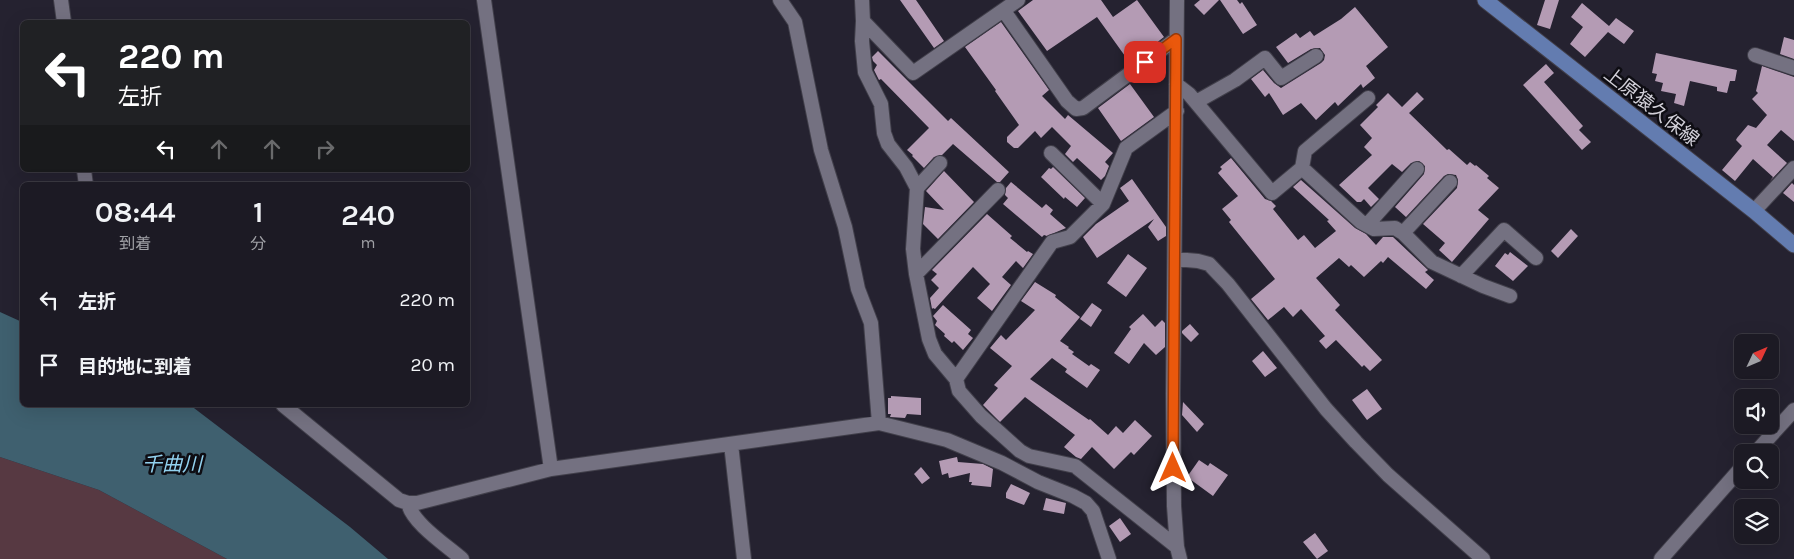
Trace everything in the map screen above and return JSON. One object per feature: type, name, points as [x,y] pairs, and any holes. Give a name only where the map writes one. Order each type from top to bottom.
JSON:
[{"type":"main road","name":"上原猿久保線","points":[[1485,0],[1754,211],[1794,245]]},
{"type":"street","points":[[61,0],[64,20]]},
{"type":"street","points":[[484,0],[551,469]]},
{"type":"street","points":[[780,0],[795,22],[821,150],[845,227],[858,289],[872,323],[879,423]]},
{"type":"street","points":[[862,0],[862,41],[865,72],[881,104],[884,133],[888,144],[906,167],[916,188],[913,249],[929,339],[935,354],[956,379],[959,391],[981,416],[1020,451],[1029,456],[1075,466],[1178,553]]},
{"type":"street","points":[[863,22],[913,73],[1018,0]]},
{"type":"street","points":[[1177,0],[1173,394],[1174,506],[1178,553]]},
{"type":"street","points":[[1004,10],[1068,101],[1076,109],[1083,108],[1176,39]]},
{"type":"street","points":[[1755,55],[1794,68]]},
{"type":"street","points":[[1196,102],[1234,80],[1265,58],[1281,78],[1316,56]]},
{"type":"street","points":[[1176,84],[1189,94],[1272,193],[1302,168],[1305,151],[1368,98]]},
{"type":"street","points":[[956,379],[1052,242],[1070,237],[1103,204],[1126,148],[1177,111]]},
{"type":"street","points":[[1051,153],[1103,204]]},
{"type":"street","points":[[916,188],[940,163]]},
{"type":"street","points":[[1302,168],[1361,222],[1374,229],[1395,228],[1404,233],[1432,262],[1510,296]]},
{"type":"street","points":[[1754,211],[1794,168]]},
{"type":"street","points":[[1367,225],[1417,169]]},
{"type":"street","points":[[1404,233],[1450,182]]},
{"type":"street","points":[[916,274],[998,190]]},
{"type":"street","points":[[1461,276],[1504,230],[1536,258]]},
{"type":"street","points":[[1175,259],[1209,264],[1228,284],[1326,409],[1356,442],[1388,475],[1483,559]]},
{"type":"street","points":[[285,407],[399,500],[408,503],[417,503],[551,469],[879,423],[947,440],[1002,463],[1038,482],[1086,503],[1093,511],[1109,559]]},
{"type":"street","points":[[1763,444],[1794,410]]},
{"type":"street","points":[[731,444],[744,559]]},
{"type":"street","points":[[1661,559],[1734,477]]},
{"type":"street","points":[[408,503],[410,510],[419,522],[462,559]]},
{"type":"shaded area","points":[[0,457],[99,490],[227,559],[0,559]]},
{"type":"water","name":"千曲川","points":[[0,312],[20,321],[20,407],[193,407],[350,527],[388,559],[227,559],[99,490],[0,457]]},
{"type":"building","points":[[900,0],[916,0],[944,41],[934,48]]},
{"type":"building","points":[[1033,0],[1101,0],[1113,17],[1137,0],[1164,37],[1130,63],[1097,17],[1047,51],[1018,11]]},
{"type":"building","points":[[1200,0],[1219,0],[1204,15],[1194,5]]},
{"type":"building","points":[[1220,0],[1237,0],[1240,4],[1242,2],[1257,25],[1243,34]]},
{"type":"building","points":[[1545,0],[1559,0],[1550,29],[1537,25]]},
{"type":"building","points":[[1582,3],[1609,26],[1616,18],[1634,31],[1624,44],[1608,32],[1585,57],[1570,44],[1583,27],[1571,17]]},
{"type":"building","points":[[1355,7],[1388,47],[1366,66],[1375,78],[1363,88],[1361,84],[1338,106],[1335,102],[1316,120],[1301,103],[1283,115],[1269,93],[1265,97],[1251,79],[1263,70],[1281,88],[1321,63],[1325,55],[1320,48],[1311,49],[1288,63],[1276,47],[1296,33],[1300,38],[1310,31],[1314,36],[1341,19]]},
{"type":"building","points":[[1001,22],[1049,90],[1042,96],[1065,119],[1068,115],[1113,153],[1105,162],[1109,166],[1101,180],[1077,158],[1073,162],[1065,154],[1071,146],[1052,127],[1041,138],[1035,131],[1018,148],[1014,148],[1007,142],[1007,137],[1019,125],[965,47]]},
{"type":"building","points":[[1784,37],[1794,40],[1794,59],[1780,54]]},
{"type":"building","points":[[878,51],[948,121],[951,118],[1009,172],[1000,182],[997,182],[953,144],[942,155],[934,157],[924,168],[912,156],[907,150],[929,128],[881,79],[879,80],[874,70],[877,65],[872,57]]},
{"type":"building","points":[[1656,53],[1737,70],[1735,81],[1730,81],[1727,93],[1717,91],[1717,87],[1690,81],[1684,106],[1674,103],[1676,94],[1661,91],[1663,83],[1655,81],[1657,74],[1652,73]]},
{"type":"building","points":[[1546,64],[1554,73],[1544,82],[1583,126],[1579,130],[1591,142],[1582,150],[1523,85]]},
{"type":"building","points":[[1762,66],[1794,77],[1794,141],[1781,130],[1767,145],[1787,163],[1770,181],[1773,177],[1753,159],[1735,181],[1722,170],[1742,146],[1736,140],[1748,125],[1756,128],[1767,115],[1752,99],[1758,93],[1756,91]]},
{"type":"building","points":[[1130,84],[1154,117],[1121,141],[1098,108]]},
{"type":"building","points":[[1417,92],[1424,99],[1409,113],[1447,150],[1449,149],[1467,165],[1470,162],[1476,165],[1499,188],[1478,210],[1489,219],[1452,262],[1439,250],[1445,243],[1423,224],[1457,188],[1458,180],[1456,175],[1448,174],[1444,176],[1406,217],[1395,207],[1424,174],[1425,166],[1419,161],[1411,163],[1402,172],[1392,164],[1368,188],[1379,199],[1371,207],[1364,199],[1361,202],[1357,202],[1339,185],[1372,155],[1364,147],[1372,138],[1360,125],[1378,107],[1376,105],[1388,93],[1402,107]]},
{"type":"building","points":[[1231,158],[1265,199],[1271,201],[1276,206],[1273,209],[1298,240],[1304,235],[1315,248],[1336,231],[1327,221],[1329,220],[1293,187],[1301,180],[1355,228],[1366,234],[1376,245],[1383,237],[1393,237],[1428,270],[1425,272],[1434,280],[1426,289],[1388,257],[1364,277],[1351,265],[1349,267],[1339,258],[1316,278],[1340,305],[1335,310],[1382,360],[1370,371],[1364,365],[1362,367],[1336,340],[1326,349],[1319,341],[1325,336],[1301,309],[1293,317],[1284,307],[1268,320],[1251,299],[1275,279],[1229,222],[1231,220],[1222,209],[1238,196],[1218,173],[1222,169],[1220,167]]},
{"type":"building","points":[[1053,167],[1085,198],[1077,207],[1065,197],[1064,199],[1041,177],[1049,168]]},
{"type":"building","points":[[944,171],[974,202],[938,239],[923,224],[925,207],[944,210],[926,191]]},
{"type":"building","points":[[1132,179],[1166,227],[1166,236],[1158,241],[1148,227],[1154,219],[1097,258],[1083,237],[1096,224],[1129,201],[1120,188]]},
{"type":"building","points":[[1011,182],[1042,208],[1046,204],[1053,210],[1050,214],[1066,228],[1042,237],[1003,204],[1008,198],[1005,195],[1006,188]]},
{"type":"building","points":[[1792,183],[1794,185],[1794,202],[1783,193]]},
{"type":"building","points":[[987,214],[1012,236],[1010,238],[1027,252],[1033,254],[1023,268],[1016,261],[1002,277],[1011,285],[992,311],[977,298],[990,284],[973,267],[935,309],[932,309],[930,298],[939,288],[931,280],[937,274],[932,270]]},
{"type":"building","points":[[1571,229],[1578,236],[1558,258],[1551,251]]},
{"type":"building","points":[[1510,252],[1528,266],[1513,281],[1495,266],[1505,253],[1508,255]]},
{"type":"building","points":[[1128,254],[1147,268],[1126,297],[1107,283]]},
{"type":"building","points":[[1035,282],[1056,295],[1055,297],[1080,317],[1060,341],[1074,352],[1072,354],[1089,366],[1091,364],[1100,370],[1087,388],[1065,372],[1067,369],[1052,358],[1030,379],[1090,419],[1108,435],[1116,426],[1123,433],[1135,420],[1152,436],[1134,455],[1131,452],[1114,469],[1092,447],[1081,459],[1076,457],[1064,447],[1075,435],[1025,397],[1000,422],[983,405],[998,388],[994,385],[1012,366],[990,348],[1001,335],[1006,340],[1035,310],[1021,301]]},
{"type":"building","points":[[1092,303],[1102,310],[1091,327],[1080,319]]},
{"type":"building","points":[[943,305],[971,330],[968,334],[973,338],[963,350],[954,341],[952,343],[944,336],[945,334],[935,325],[937,321],[933,316]]},
{"type":"building","points":[[1143,314],[1155,327],[1162,320],[1165,323],[1165,347],[1156,355],[1144,343],[1129,364],[1114,353],[1131,329],[1129,327]]},
{"type":"building","points":[[1190,324],[1199,334],[1191,342],[1182,333]]},
{"type":"building","points":[[1263,351],[1277,368],[1265,377],[1252,361]]},
{"type":"building","points":[[1367,389],[1382,409],[1367,420],[1352,400]]},
{"type":"building","points":[[891,396],[921,398],[921,415],[907,414],[905,418],[890,417],[891,414],[888,414],[888,398],[891,398]]},
{"type":"building","points":[[1183,402],[1204,424],[1197,432],[1182,415]]},
{"type":"building","points":[[957,457],[958,462],[983,464],[993,469],[991,487],[971,485],[972,482],[969,482],[970,473],[949,478],[948,473],[942,475],[939,461]]},
{"type":"building","points":[[1199,460],[1208,466],[1210,463],[1228,475],[1213,496],[1187,477]]},
{"type":"building","points":[[921,467],[930,478],[922,484],[914,474]]},
{"type":"building","points":[[1011,484],[1030,493],[1024,505],[1006,498],[1006,493]]},
{"type":"building","points":[[1046,498],[1066,503],[1064,514],[1043,510]]},
{"type":"building","points":[[1120,518],[1131,534],[1120,542],[1109,526]]},
{"type":"building","points":[[1315,533],[1328,551],[1317,559],[1303,542]]},
{"type":"route","points":[[1145,62],[1176,39],[1177,111],[1173,468]]}]
